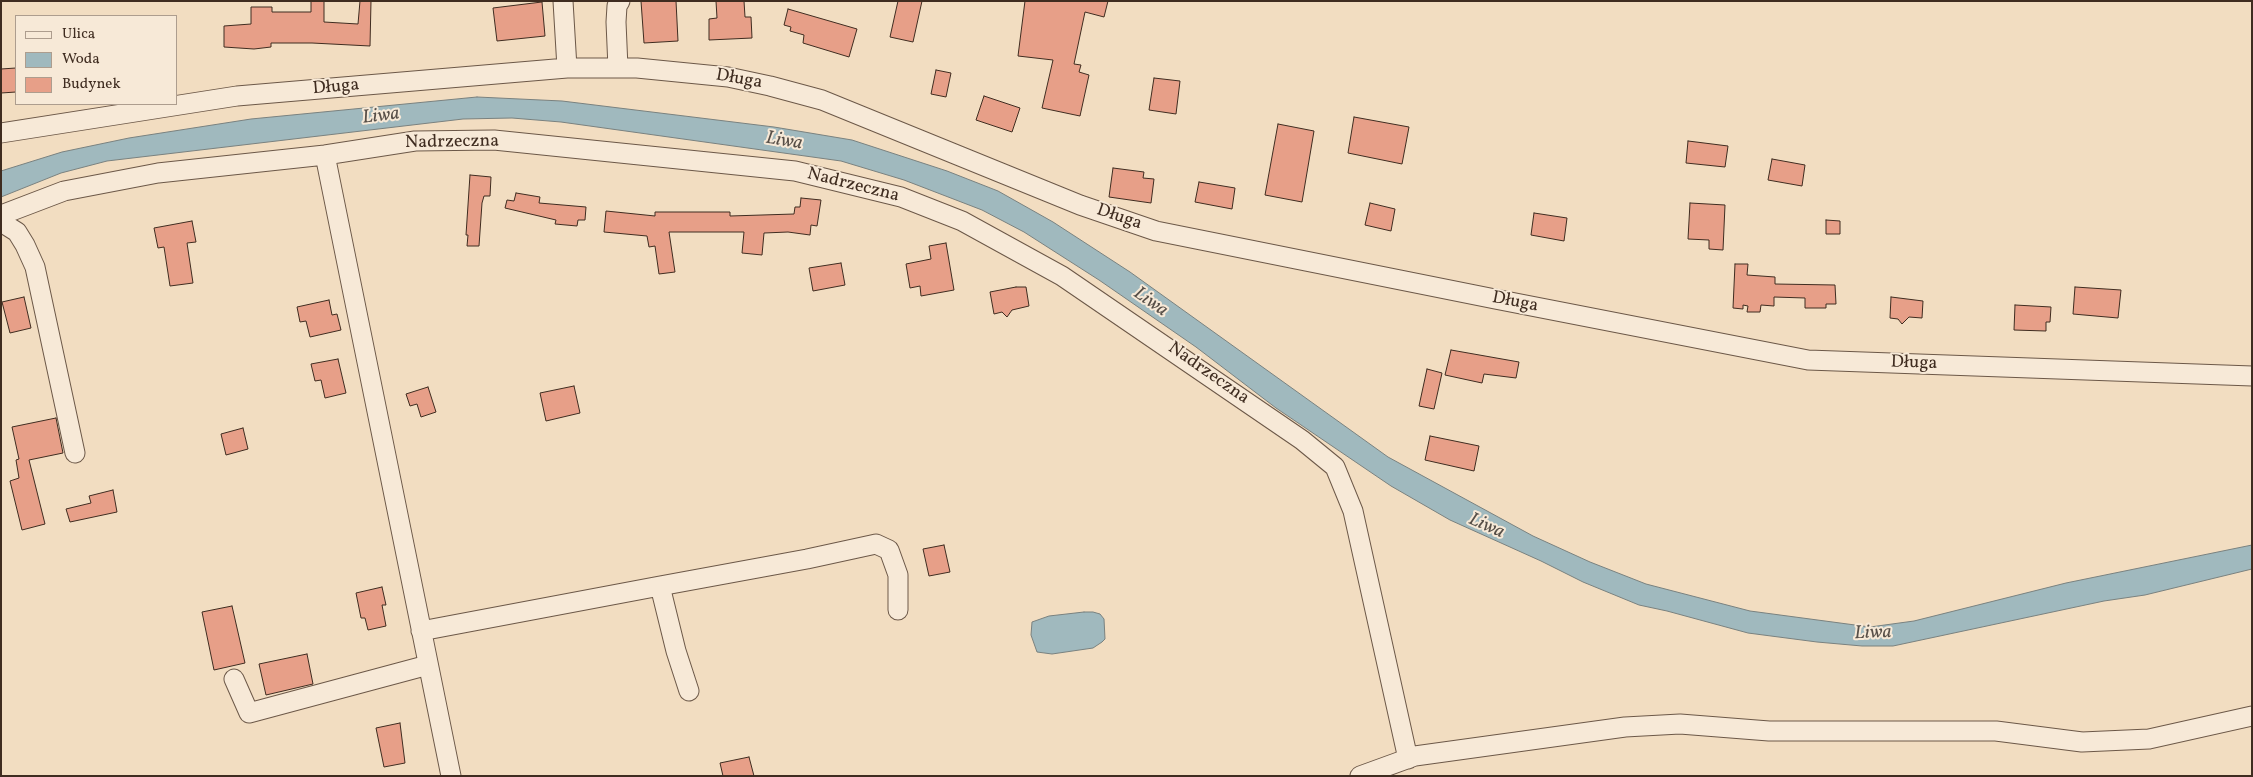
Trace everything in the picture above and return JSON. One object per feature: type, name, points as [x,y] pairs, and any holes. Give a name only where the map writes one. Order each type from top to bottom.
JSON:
[{"type":"street","points":[[563,1],[567,68]]},
{"type":"street","points":[[618,68],[616,22],[617,6],[620,1]]},
{"type":"street","name":"Długa","points":[[1,133],[237,96],[567,68],[637,68],[728,77],[822,100],[1080,206],[1156,231],[1808,360],[2252,376]]},
{"type":"street","name":"Nadrzeczna","points":[[1,215],[64,191],[158,173],[325,155],[416,141],[494,140],[795,171],[901,197],[962,221],[1062,276],[1302,440],[1334,467],[1353,512],[1408,759]]},
{"type":"street","points":[[325,155],[451,776]]},
{"type":"street","points":[[1,222],[17,232],[26,245],[34,268],[76,452]]},
{"type":"street","points":[[421,631],[807,559],[876,544],[889,550],[898,575],[898,610]]},
{"type":"street","points":[[660,586],[676,651],[689,691]]},
{"type":"street","points":[[234,679],[249,713],[428,665]]},
{"type":"street","points":[[1360,776],[1408,759],[1538,738],[1634,726],[1680,724],[1788,732],[1903,732],[1932,730],[1965,733],[1996,731],[2082,742],[2149,739],[2252,716]]},
{"type":"water","name":"Liwa","points":[[477,97],[562,101],[774,127],[852,140],[947,171],[998,191],[1053,222],[1130,272],[1388,457],[1533,536],[1590,562],[1646,584],[1750,611],[1870,627],[1914,621],[2066,583],[2252,545],[2252,569],[2145,595],[2104,601],[1893,646],[1862,646],[1817,642],[1748,633],[1639,605],[1583,582],[1450,520],[1391,486],[1276,408],[1196,347],[1099,280],[1024,232],[982,210],[904,180],[841,161],[561,122],[512,118],[463,119],[107,161],[61,173],[1,197],[1,171],[62,152],[129,138],[251,119]]},
{"type":"water","points":[[1084,612],[1100,614],[1104,619],[1105,639],[1102,642],[1093,648],[1052,654],[1037,652],[1031,635],[1032,622],[1049,616]]},
{"type":"building","points":[[311,1],[324,1],[324,22],[358,24],[360,1],[371,1],[370,46],[271,43],[271,47],[254,49],[224,47],[224,26],[251,24],[251,7],[272,7],[272,12],[311,12]]},
{"type":"building","points":[[641,1],[676,1],[678,41],[644,43]]},
{"type":"building","points":[[716,1],[744,1],[745,17],[751,17],[752,38],[709,40],[709,19],[717,18]]},
{"type":"building","points":[[898,1],[922,1],[913,42],[890,37]]},
{"type":"building","points":[[1025,1],[1108,1],[1104,17],[1085,12],[1074,64],[1081,65],[1079,72],[1089,75],[1080,116],[1042,108],[1053,60],[1018,56]]},
{"type":"building","points":[[542,2],[545,36],[497,41],[493,8]]},
{"type":"building","points":[[788,9],[857,29],[849,57],[803,43],[804,35],[790,31],[791,27],[784,25]]},
{"type":"building","points":[[15,68],[15,92],[1,93],[1,69]]},
{"type":"building","points":[[936,70],[951,73],[946,97],[931,94]]},
{"type":"building","points":[[1154,78],[1180,81],[1176,114],[1149,110]]},
{"type":"building","points":[[984,96],[1020,108],[1012,132],[976,120]]},
{"type":"building","points":[[1354,117],[1409,127],[1402,164],[1348,153]]},
{"type":"building","points":[[1278,124],[1314,131],[1302,202],[1265,195]]},
{"type":"building","points":[[1688,141],[1728,146],[1725,167],[1686,163]]},
{"type":"building","points":[[1772,159],[1805,165],[1802,186],[1768,180]]},
{"type":"building","points":[[1113,168],[1144,172],[1143,178],[1154,179],[1151,203],[1109,197]]},
{"type":"building","points":[[470,175],[491,177],[490,196],[484,196],[482,203],[479,246],[467,246]]},
{"type":"building","points":[[1199,182],[1235,188],[1232,209],[1195,202]]},
{"type":"building","points":[[516,193],[540,197],[539,203],[586,207],[585,220],[578,220],[577,226],[555,224],[556,220],[505,208],[507,200],[514,201]]},
{"type":"building","points":[[801,198],[821,200],[817,226],[811,225],[810,235],[788,232],[764,233],[762,255],[742,253],[744,232],[669,232],[675,272],[659,274],[655,246],[649,247],[647,236],[604,232],[606,211],[655,216],[655,212],[730,212],[730,216],[794,214],[795,207],[800,207]]},
{"type":"building","points":[[1370,203],[1395,209],[1391,231],[1365,225]]},
{"type":"building","points":[[1690,203],[1725,205],[1723,250],[1709,249],[1709,240],[1688,239]]},
{"type":"building","points":[[1534,213],[1567,218],[1564,241],[1531,235]]},
{"type":"building","points":[[1826,220],[1840,221],[1840,234],[1826,234]]},
{"type":"building","points":[[192,221],[196,242],[187,243],[193,283],[170,286],[164,247],[158,248],[154,228]]},
{"type":"building","points":[[946,243],[954,290],[921,296],[920,286],[910,288],[906,264],[931,259],[929,246]]},
{"type":"building","points":[[841,263],[845,285],[813,291],[809,268]]},
{"type":"building","points":[[1735,264],[1748,264],[1747,275],[1775,277],[1775,284],[1835,285],[1836,304],[1826,304],[1826,308],[1805,308],[1805,298],[1774,297],[1774,306],[1761,305],[1760,312],[1747,312],[1748,306],[1743,305],[1743,309],[1733,308]]},
{"type":"building","points":[[1026,287],[1029,306],[1012,310],[1007,317],[1002,312],[994,314],[990,292]]},
{"type":"building","points":[[2075,287],[2121,290],[2118,318],[2073,314]]},
{"type":"building","points":[[24,297],[31,328],[10,333],[2,302]]},
{"type":"building","points":[[1891,297],[1923,301],[1922,318],[1909,317],[1902,324],[1898,319],[1890,318]]},
{"type":"building","points":[[329,300],[332,315],[337,314],[341,330],[310,337],[306,321],[300,322],[297,307]]},
{"type":"building","points":[[2015,305],[2051,307],[2050,322],[2046,322],[2046,331],[2014,330]]},
{"type":"building","points":[[1451,350],[1519,362],[1516,378],[1484,374],[1482,383],[1445,375]]},
{"type":"building","points":[[338,359],[346,393],[325,398],[321,380],[315,381],[311,364]]},
{"type":"building","points":[[1427,369],[1442,373],[1434,409],[1419,406]]},
{"type":"building","points":[[574,386],[580,413],[546,421],[540,393]]},
{"type":"building","points":[[428,387],[436,412],[421,417],[417,404],[410,406],[406,394]]},
{"type":"building","points":[[56,418],[63,453],[29,460],[45,524],[22,530],[10,481],[19,478],[16,460],[19,459],[12,427]]},
{"type":"building","points":[[243,428],[248,449],[226,455],[221,434]]},
{"type":"building","points":[[1430,436],[1479,446],[1474,471],[1425,460]]},
{"type":"building","points":[[113,490],[117,512],[70,522],[66,509],[91,503],[89,496]]},
{"type":"building","points":[[944,545],[950,572],[929,576],[923,549]]},
{"type":"building","points":[[382,587],[386,605],[382,605],[386,626],[368,630],[365,618],[361,618],[356,593]]},
{"type":"building","points":[[232,606],[245,663],[214,670],[202,612]]},
{"type":"building","points":[[307,654],[313,684],[266,695],[259,664]]},
{"type":"building","points":[[400,723],[405,763],[384,767],[376,728]]},
{"type":"building","points":[[749,757],[754,776],[723,776],[720,763]]}]
